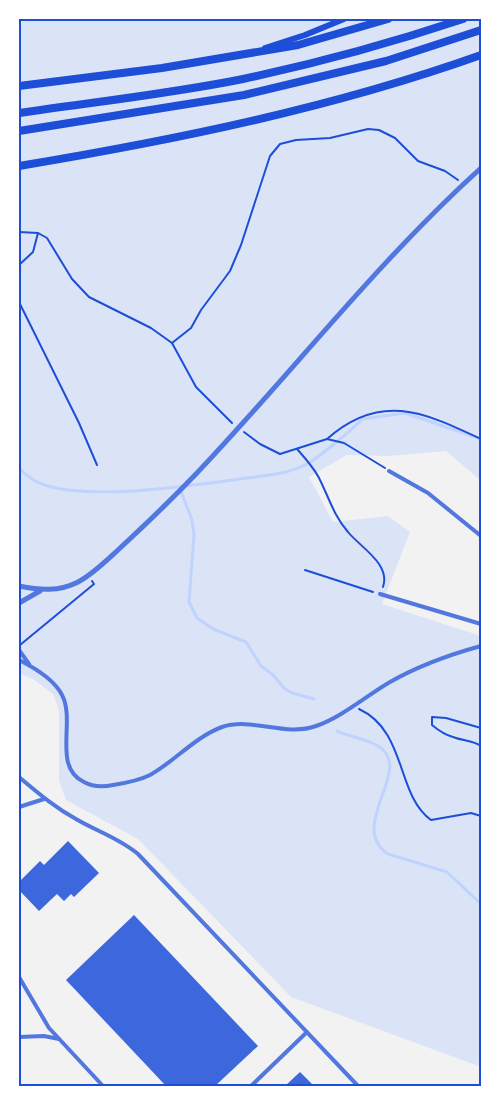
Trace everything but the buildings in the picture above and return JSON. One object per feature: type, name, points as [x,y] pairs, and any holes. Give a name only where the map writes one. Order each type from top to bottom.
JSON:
[{"type":"highway","points":[[19,86],[86,79],[298,46],[388,19]]},
{"type":"highway","points":[[19,113],[243,79],[383,44],[463,19]]},
{"type":"highway","points":[[19,131],[244,95],[377,63],[481,30]]},
{"type":"highway","points":[[19,166],[218,128],[435,71],[481,57]]},
{"type":"main road","points":[[249,53],[304,35],[344,19]]},
{"type":"street","points":[[19,604],[41,591],[71,585],[88,576],[180,491],[296,364],[395,251],[481,168]]},
{"type":"street","points":[[389,471],[428,493],[481,536]]},
{"type":"street","points":[[19,586],[41,591]]},
{"type":"street","points":[[380,594],[481,624]]},
{"type":"street","points":[[19,660],[54,684],[62,695],[67,711],[67,754],[69,768],[81,781],[92,785],[107,786],[143,778],[205,736],[226,726],[250,725],[301,730],[324,723],[396,678],[435,658],[481,646]]},
{"type":"street","points":[[19,648],[30,666]]},
{"type":"street","points":[[19,777],[44,799],[75,819],[128,846],[138,854],[358,1086]]},
{"type":"street","points":[[19,807],[44,799]]},
{"type":"street","points":[[19,977],[49,1028],[103,1086]]},
{"type":"street","points":[[251,1086],[307,1032]]},
{"type":"street","points":[[19,1037],[44,1036],[60,1040]]},
{"type":"path","points":[[172,343],[191,328],[201,310],[230,271],[241,245],[270,156],[280,144],[296,140],[330,138],[368,129],[379,130],[395,138],[418,161],[445,171],[463,185]]},
{"type":"path","points":[[19,232],[38,233],[47,238],[72,279],[89,297],[151,328],[172,343],[196,388],[236,426]]},
{"type":"path","points":[[19,265],[33,252],[38,233]]},
{"type":"path","points":[[19,302],[79,423],[97,465]]},
{"type":"path","points":[[244,432],[260,444],[280,454],[327,439],[358,417],[401,410],[423,414],[481,439]]},
{"type":"path","points":[[327,439],[344,444],[389,471]]},
{"type":"path","points":[[298,449],[320,480],[327,499],[342,525],[380,565],[384,574],[384,584],[380,594],[305,570]]},
{"type":"path","points":[[19,648],[94,584],[88,576]]},
{"type":"path","points":[[352,706],[372,715],[392,742],[414,801],[422,814],[431,820],[471,814],[481,816]]},
{"type":"path","points":[[481,728],[446,718],[432,717],[432,725],[439,731],[452,737],[475,741],[481,746]]},
{"type":"shaded area","points":[[19,19],[481,19],[481,481],[446,451],[388,456],[347,455],[309,477],[333,522],[388,516],[410,532],[382,604],[481,636],[481,1067],[291,997],[138,839],[66,800],[59,781],[59,710],[53,694],[33,679],[19,673]]},
{"type":"waterway","points":[[19,468],[34,480],[51,487],[95,492],[119,492],[264,476],[295,469],[324,452],[362,419],[405,413],[478,438]]},
{"type":"waterway","points":[[180,489],[192,520],[194,535],[189,602],[197,618],[213,629],[246,642],[261,666],[273,675],[285,689],[314,699]]},
{"type":"waterway","points":[[337,731],[379,747],[389,760],[389,773],[376,816],[374,830],[377,843],[388,854],[447,872],[481,904]]}]
